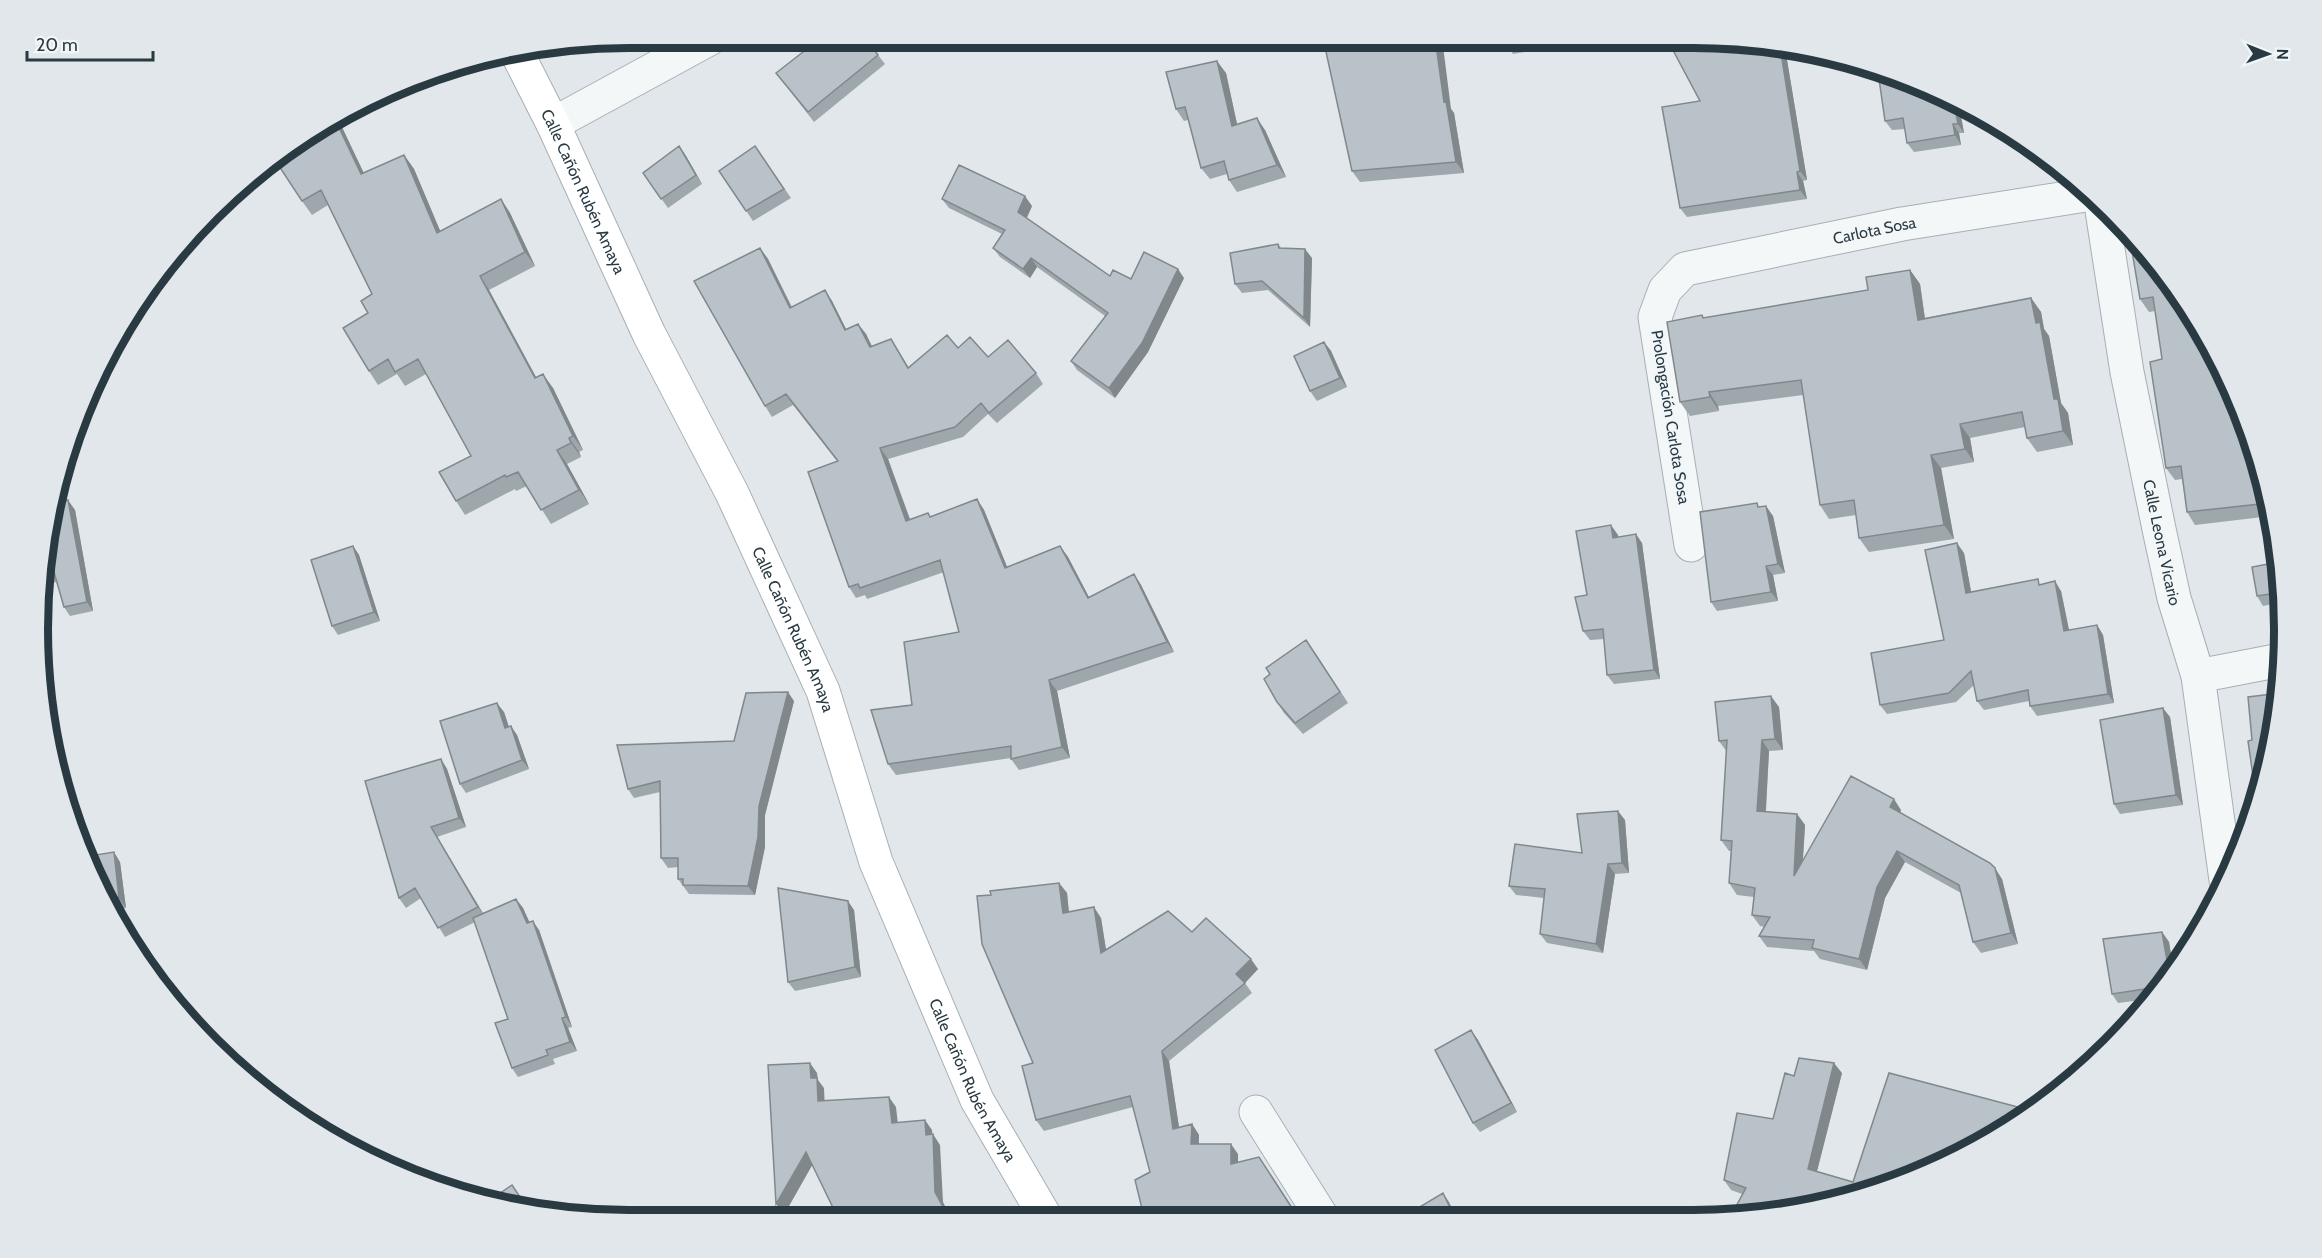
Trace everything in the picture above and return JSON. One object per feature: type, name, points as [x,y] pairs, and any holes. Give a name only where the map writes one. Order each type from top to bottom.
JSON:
[{"type":"street","points":[[553,124],[693,48]]},
{"type":"street","name":"Calle Cañón Rubén Amaya","points":[[520,58],[553,124],[649,334],[732,493],[823,691],[876,862],[977,1100],[1041,1210]]},
{"type":"street","name":"Carlota Sosa","points":[[1665,290],[1685,269],[1902,224],[2080,196]]},
{"type":"street","name":"Calle Leona Vicario","points":[[2104,218],[2127,372],[2159,529],[2174,598],[2198,676],[2224,864]]},
{"type":"street","name":"Prolongación Carlota Sosa","points":[[1665,290],[1655,317],[1691,545]]},
{"type":"street","points":[[2198,676],[2273,662]]},
{"type":"street","points":[[1256,1112],[1318,1210]]},
{"type":"building","points":[[808,48],[873,48],[878,55],[808,112],[776,73]]},
{"type":"building","points":[[1325,48],[1436,48],[1456,162],[1352,171]]},
{"type":"building","points":[[1672,48],[1731,49],[1781,55],[1800,171],[1797,172],[1800,190],[1680,208],[1662,107],[1700,101]]},
{"type":"building","points":[[1217,61],[1232,126],[1257,118],[1277,165],[1229,180],[1224,161],[1201,168],[1185,107],[1176,109],[1166,72]]},
{"type":"building","points":[[1879,79],[1915,92],[1956,111],[1958,124],[1953,124],[1955,135],[1907,143],[1903,118],[1885,121]]},
{"type":"building","points":[[338,126],[361,174],[404,155],[437,233],[501,199],[525,252],[480,276],[535,378],[543,374],[573,436],[569,438],[571,443],[557,450],[579,490],[541,510],[518,472],[506,477],[505,475],[456,501],[439,472],[471,456],[418,359],[395,372],[388,359],[369,371],[343,328],[368,313],[361,301],[372,294],[321,190],[302,201],[279,165]]},
{"type":"building","points":[[679,146],[696,175],[661,199],[643,173]]},
{"type":"building","points":[[755,146],[784,189],[746,211],[719,171]]},
{"type":"building","points":[[959,165],[1025,196],[1018,212],[1110,276],[1113,270],[1131,279],[1144,252],[1178,269],[1142,343],[1109,388],[1071,361],[1108,313],[1031,258],[1023,269],[993,248],[1005,230],[942,199]]},
{"type":"building","points":[[1278,244],[1279,248],[1305,249],[1304,318],[1262,281],[1235,284],[1230,253]]},
{"type":"building","points":[[760,248],[790,308],[825,290],[845,330],[858,324],[870,347],[891,339],[908,368],[947,335],[958,348],[970,337],[988,357],[1008,340],[1036,373],[989,413],[981,403],[955,427],[880,448],[906,521],[928,513],[930,517],[977,499],[1005,568],[1060,546],[1088,598],[1134,574],[1167,642],[1049,680],[1062,747],[1011,759],[1011,746],[888,764],[871,710],[912,705],[904,642],[959,632],[940,560],[860,588],[858,584],[849,587],[808,472],[838,461],[786,394],[765,406],[694,281]]},
{"type":"building","points":[[2131,248],[2176,306],[2214,372],[2243,442],[2260,504],[2187,512],[2181,466],[2166,468],[2150,362],[2162,359],[2153,297],[2140,299]]},
{"type":"building","points":[[1910,270],[1918,320],[2031,298],[2036,323],[2040,322],[2054,399],[2058,399],[2063,431],[2027,438],[2022,412],[1960,424],[1965,449],[1931,455],[1944,525],[1859,538],[1854,500],[1820,505],[1801,380],[1709,392],[1710,397],[1680,402],[1667,322],[1868,290],[1866,277]]},
{"type":"building","points":[[1324,342],[1340,378],[1310,391],[1294,356]]},
{"type":"building","points":[[68,500],[87,602],[64,607],[54,572],[51,572],[63,501]]},
{"type":"building","points":[[1757,503],[1758,507],[1766,506],[1778,564],[1766,566],[1771,592],[1711,602],[1700,512]]},
{"type":"building","points":[[1611,525],[1613,538],[1636,534],[1654,670],[1607,675],[1603,629],[1583,631],[1575,597],[1587,595],[1576,531]]},
{"type":"building","points":[[1957,543],[1966,593],[2038,579],[2039,585],[2055,581],[2064,631],[2097,625],[2108,694],[2030,706],[2028,690],[1977,701],[1971,671],[1949,693],[1880,705],[1871,653],[1944,640],[1925,550]]},
{"type":"building","points":[[353,546],[374,612],[332,626],[311,560]]},
{"type":"building","points":[[2270,564],[2273,594],[2257,596],[2252,567]]},
{"type":"building","points":[[1306,640],[1340,692],[1295,723],[1277,702],[1264,679],[1270,674],[1266,668]]},
{"type":"building","points":[[788,692],[759,806],[758,837],[748,886],[683,885],[683,879],[678,879],[678,858],[661,858],[660,781],[628,789],[617,745],[734,741],[746,693]]},
{"type":"building","points":[[2270,694],[2263,742],[2253,776],[2248,741],[2252,740],[2248,697]]},
{"type":"building","points":[[1771,696],[1775,739],[1762,740],[1757,811],[1797,814],[1794,876],[1851,776],[1894,799],[1890,807],[1990,863],[1995,868],[2011,933],[1973,942],[1959,885],[1897,851],[1877,887],[1859,959],[1812,948],[1814,940],[1759,936],[1770,917],[1752,915],[1755,888],[1729,883],[1732,841],[1721,840],[1727,740],[1719,741],[1715,702]]},
{"type":"building","points":[[497,703],[505,728],[511,726],[522,760],[460,784],[440,721]]},
{"type":"building","points":[[2163,708],[2176,795],[2114,804],[2100,720]]},
{"type":"building","points":[[441,759],[459,818],[431,827],[478,907],[438,928],[415,888],[399,898],[365,781]]},
{"type":"building","points":[[1618,811],[1622,863],[1608,864],[1596,944],[1540,934],[1545,889],[1509,886],[1515,844],[1582,853],[1577,814]]},
{"type":"building","points":[[114,852],[119,898],[115,899],[94,855]]},
{"type":"building","points":[[1059,883],[1063,913],[1094,907],[1101,953],[1168,911],[1192,932],[1206,918],[1251,959],[1236,974],[1245,983],[1162,1051],[1173,1129],[1192,1124],[1191,1144],[1231,1144],[1231,1164],[1259,1157],[1292,1208],[1287,1210],[1142,1210],[1135,1180],[1150,1172],[1130,1096],[1036,1120],[1022,1066],[1033,1063],[982,944],[977,896],[991,895],[990,891]]},
{"type":"building","points":[[778,888],[848,901],[855,967],[788,982]]},
{"type":"building","points":[[516,899],[527,923],[533,921],[566,1017],[562,1018],[570,1042],[546,1050],[548,1055],[512,1068],[495,1023],[508,1019],[473,918]]},
{"type":"building","points":[[2162,932],[2168,964],[2150,988],[2112,994],[2103,939]]},
{"type":"building","points":[[1471,1030],[1511,1103],[1473,1123],[1435,1050]]},
{"type":"building","points":[[1799,1058],[1834,1063],[1808,1169],[1853,1182],[1889,1073],[2022,1108],[1950,1150],[1880,1179],[1806,1199],[1735,1209],[1746,1188],[1724,1180],[1737,1113],[1773,1119],[1785,1073],[1794,1076]]},
{"type":"building","points":[[810,1063],[811,1078],[817,1078],[818,1101],[889,1097],[892,1123],[925,1120],[926,1135],[933,1134],[935,1192],[945,1210],[834,1210],[806,1152],[776,1204],[768,1065]]},
{"type":"building","points":[[512,1185],[522,1200],[516,1199],[498,1195]]},
{"type":"building","points":[[1443,1193],[1451,1210],[1415,1210]]}]
